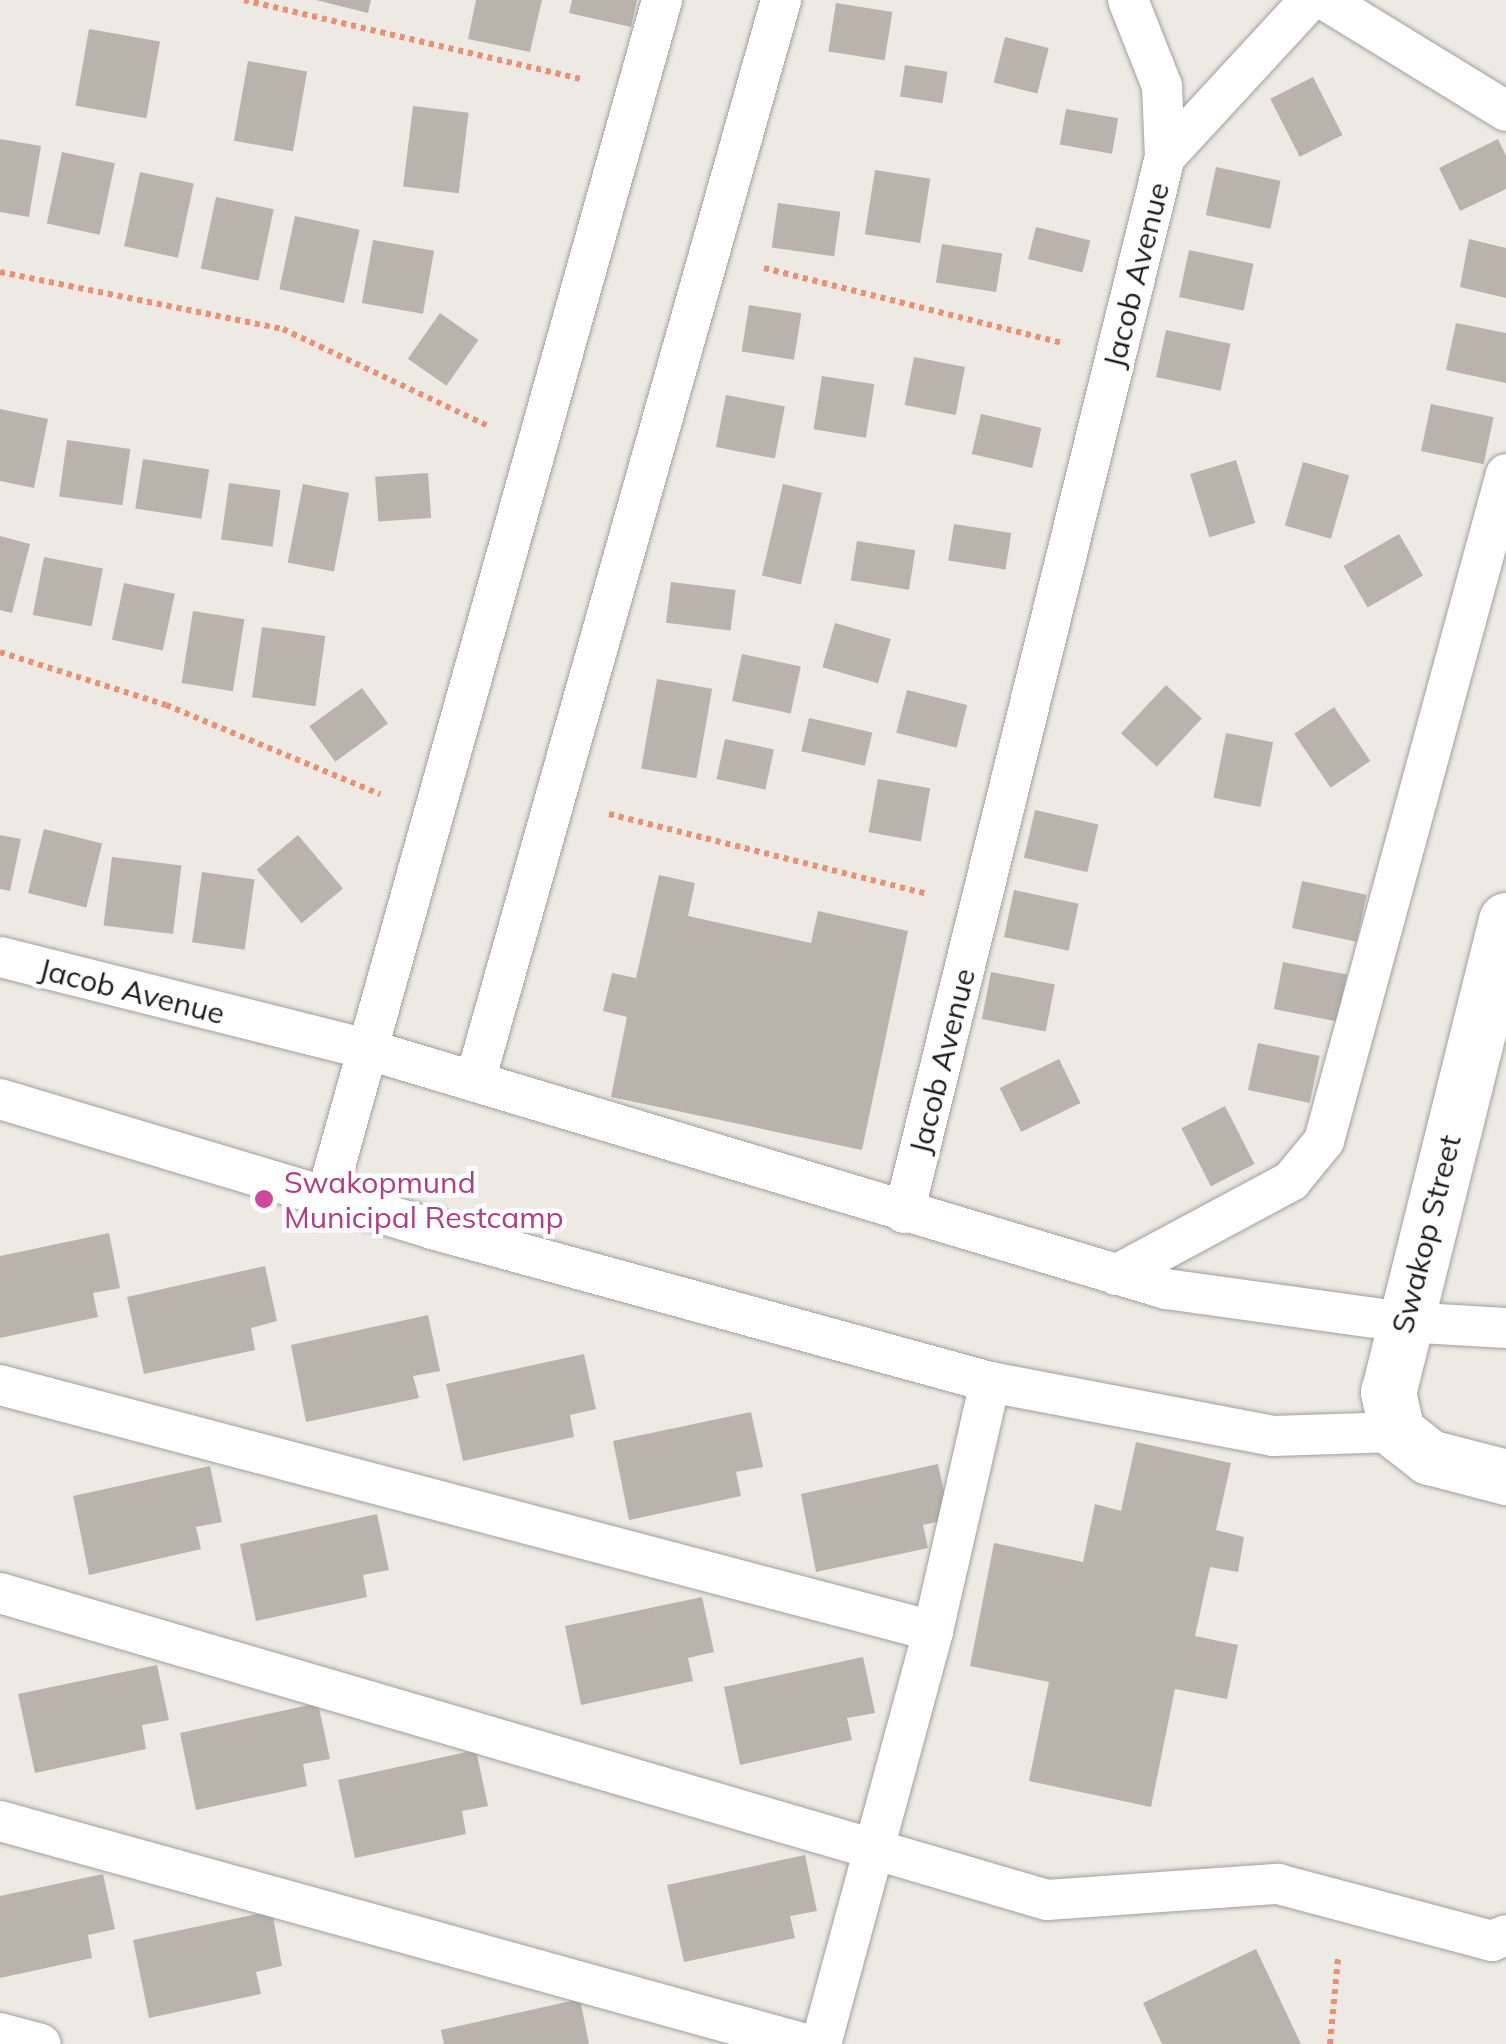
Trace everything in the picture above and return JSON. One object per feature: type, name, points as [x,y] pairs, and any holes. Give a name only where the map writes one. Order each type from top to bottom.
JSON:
[{"type":"street","name":"Swakop Street","points":[[1397,1432],[1388,1392],[1506,920]]},
{"type":"street","points":[[1397,1432],[1429,1457],[1506,1478]]},
{"type":"lane","points":[[326,1198],[662,0]]},
{"type":"lane","points":[[475,1080],[781,0]]},
{"type":"lane","name":"Jacob Avenue","points":[[0,958],[475,1080],[904,1213],[1165,157],[1162,86],[1128,0]]},
{"type":"lane","points":[[1165,157],[1310,0]]},
{"type":"lane","points":[[1325,0],[1506,111]]},
{"type":"lane","points":[[1116,1275],[1292,1181],[1324,1141],[1506,474]]},
{"type":"lane","points":[[0,1099],[326,1198],[990,1382],[1273,1436],[1397,1432]]},
{"type":"lane","points":[[904,1213],[1166,1288],[1403,1322],[1506,1328]]},
{"type":"lane","points":[[822,2044],[932,1631],[990,1382]]},
{"type":"lane","points":[[0,1385],[932,1631]]},
{"type":"lane","points":[[0,1592],[877,1845],[1047,1900],[1278,1884],[1492,1942],[1506,1935]]},
{"type":"lane","points":[[0,1821],[805,2044]]},
{"type":"lane","points":[[0,2033],[41,2044]]},
{"type":"path","points":[[244,0],[636,92]]},
{"type":"path","points":[[710,254],[1116,357]]},
{"type":"path","points":[[0,272],[283,329],[536,448]]},
{"type":"path","points":[[0,652],[166,705],[432,816]]},
{"type":"path","points":[[555,801],[980,908]]},
{"type":"path","points":[[1330,2044],[1344,1902]]},
{"type":"building","points":[[316,0],[371,0],[368,13]]},
{"type":"building","points":[[476,0],[542,0],[530,52],[468,39]]},
{"type":"building","points":[[572,0],[637,0],[631,27],[569,13]]},
{"type":"building","points":[[836,3],[892,12],[885,60],[828,51]]},
{"type":"building","points":[[89,29],[160,42],[146,118],[75,106]]},
{"type":"building","points":[[1005,37],[1049,48],[1037,93],[994,83]]},
{"type":"building","points":[[248,61],[307,71],[293,151],[234,141]]},
{"type":"building","points":[[905,65],[947,72],[942,103],[900,97]]},
{"type":"building","points":[[1313,77],[1343,135],[1300,157],[1270,99]]},
{"type":"building","points":[[413,106],[469,113],[459,193],[403,186]]},
{"type":"building","points":[[1066,109],[1118,118],[1112,154],[1060,144]]},
{"type":"building","points":[[0,139],[41,146],[29,217],[0,212]]},
{"type":"building","points":[[1498,139],[1506,156],[1506,189],[1460,211],[1439,168]]},
{"type":"building","points":[[62,152],[115,163],[100,235],[47,223]]},
{"type":"building","points":[[1216,167],[1281,181],[1270,229],[1206,215]]},
{"type":"building","points":[[875,170],[930,179],[920,243],[865,234]]},
{"type":"building","points":[[140,172],[194,183],[178,258],[124,246]]},
{"type":"building","points":[[216,197],[274,209],[259,281],[201,268]]},
{"type":"building","points":[[778,203],[840,212],[834,256],[772,248]]},
{"type":"building","points":[[295,216],[360,230],[344,303],[279,289]]},
{"type":"building","points":[[1036,227],[1090,241],[1082,273],[1028,259]]},
{"type":"building","points":[[1469,239],[1506,248],[1506,298],[1460,287]]},
{"type":"building","points":[[373,240],[434,251],[423,314],[362,303]]},
{"type":"building","points":[[942,244],[1002,254],[996,292],[936,283]]},
{"type":"building","points":[[1189,250],[1254,264],[1244,311],[1179,297]]},
{"type":"building","points":[[749,305],[801,313],[794,360],[742,351]]},
{"type":"building","points":[[440,313],[479,340],[446,386],[408,359]]},
{"type":"building","points":[[1456,323],[1506,333],[1506,383],[1446,370]]},
{"type":"building","points":[[1166,330],[1231,344],[1221,391],[1156,377]]},
{"type":"building","points":[[914,357],[965,367],[956,415],[905,405]]},
{"type":"building","points":[[822,376],[874,384],[866,438],[814,429]]},
{"type":"building","points":[[726,395],[785,406],[775,458],[716,447]]},
{"type":"building","points":[[1431,404],[1494,417],[1484,464],[1421,451]]},
{"type":"building","points":[[0,409],[48,419],[34,488],[0,481]]},
{"type":"building","points":[[981,414],[1041,428],[1032,468],[972,454]]},
{"type":"building","points":[[67,440],[130,449],[122,505],[59,496]]},
{"type":"building","points":[[143,459],[209,469],[201,519],[135,508]]},
{"type":"building","points":[[1236,460],[1255,523],[1209,537],[1190,474]]},
{"type":"building","points":[[1303,462],[1349,475],[1331,539],[1285,525]]},
{"type":"building","points":[[428,473],[431,518],[378,522],[375,477]]},
{"type":"building","points":[[229,483],[280,490],[273,547],[221,539]]},
{"type":"building","points":[[303,484],[349,493],[334,571],[288,563]]},
{"type":"building","points":[[783,484],[822,493],[801,585],[762,576]]},
{"type":"building","points":[[954,524],[1011,533],[1005,570],[948,561]]},
{"type":"building","points":[[1399,534],[1423,576],[1368,608],[1344,566]]},
{"type":"building","points":[[0,536],[30,544],[12,613],[0,610]]},
{"type":"building","points":[[857,541],[915,550],[909,590],[851,581]]},
{"type":"building","points":[[44,557],[103,568],[92,626],[33,615]]},
{"type":"building","points":[[671,582],[736,590],[731,631],[666,623]]},
{"type":"building","points":[[124,583],[175,594],[163,651],[112,640]]},
{"type":"building","points":[[193,611],[244,619],[233,691],[182,683]]},
{"type":"building","points":[[835,623],[891,639],[878,683],[822,667]]},
{"type":"building","points":[[262,627],[325,636],[315,706],[252,697]]},
{"type":"building","points":[[742,654],[801,666],[791,713],[732,701]]},
{"type":"building","points":[[657,679],[712,689],[696,778],[641,769]]},
{"type":"building","points":[[1166,685],[1202,718],[1157,767],[1121,733]]},
{"type":"building","points":[[362,688],[388,724],[335,762],[309,726]]},
{"type":"building","points":[[907,690],[967,705],[957,748],[896,733]]},
{"type":"building","points":[[1334,707],[1370,761],[1331,788],[1294,734]]},
{"type":"building","points":[[809,718],[872,733],[865,766],[801,751]]},
{"type":"building","points":[[1226,733],[1273,742],[1261,807],[1213,798]]},
{"type":"building","points":[[725,739],[774,749],[765,789],[716,779]]},
{"type":"building","points":[[878,779],[930,788],[921,841],[869,832]]},
{"type":"building","points":[[1035,810],[1098,825],[1087,872],[1024,858]]},
{"type":"building","points":[[44,829],[102,844],[86,908],[28,893]]},
{"type":"building","points":[[0,835],[21,839],[10,891],[0,889]]},
{"type":"building","points":[[298,835],[343,889],[302,923],[257,870]]},
{"type":"building","points":[[112,857],[181,866],[173,934],[104,925]]},
{"type":"building","points":[[202,872],[254,879],[245,950],[192,942]]},
{"type":"building","points":[[659,875],[695,883],[688,916],[811,943],[818,911],[908,931],[862,1150],[611,1097],[627,1017],[603,1011],[612,973],[636,978]]},
{"type":"building","points":[[1302,881],[1367,895],[1357,942],[1292,928]]},
{"type":"building","points":[[1014,890],[1079,904],[1069,951],[1004,937]]},
{"type":"building","points":[[1283,962],[1347,974],[1338,1022],[1274,1009]]},
{"type":"building","points":[[991,972],[1055,984],[1046,1032],[982,1019]]},
{"type":"building","points":[[1258,1043],[1320,1056],[1310,1103],[1248,1090]]},
{"type":"building","points":[[1059,1059],[1080,1103],[1021,1132],[1000,1088]]},
{"type":"building","points":[[1225,1106],[1255,1164],[1211,1186],[1181,1128]]},
{"type":"building","points":[[109,1233],[120,1288],[93,1293],[98,1317],[0,1338],[0,1256]]},
{"type":"building","points":[[265,1266],[277,1321],[251,1328],[255,1350],[144,1374],[127,1297]]},
{"type":"building","points":[[428,1315],[440,1371],[413,1376],[419,1398],[306,1422],[291,1345]]},
{"type":"building","points":[[584,1354],[596,1409],[570,1415],[574,1437],[463,1461],[446,1384]]},
{"type":"building","points":[[751,1412],[763,1467],[736,1472],[741,1496],[629,1520],[613,1441]]},
{"type":"building","points":[[1136,1442],[1231,1463],[1216,1530],[1244,1537],[1238,1572],[1210,1567],[1195,1636],[1238,1645],[1227,1699],[1175,1689],[1151,1807],[1029,1781],[1049,1682],[970,1666],[994,1543],[1083,1562],[1095,1504],[1121,1511]]},
{"type":"building","points":[[938,1464],[950,1519],[923,1525],[928,1548],[816,1572],[801,1494]]},
{"type":"building","points":[[210,1466],[222,1522],[196,1527],[201,1549],[89,1575],[73,1496]]},
{"type":"building","points":[[377,1514],[389,1570],[363,1575],[367,1597],[256,1621],[240,1544]]},
{"type":"building","points":[[702,1597],[714,1652],[688,1658],[693,1681],[581,1705],[565,1626]]},
{"type":"building","points":[[863,1657],[875,1713],[847,1718],[852,1740],[740,1765],[724,1687]]},
{"type":"building","points":[[157,1665],[169,1720],[142,1725],[146,1749],[35,1773],[18,1694]]},
{"type":"building","points":[[318,1703],[330,1759],[303,1764],[307,1786],[196,1810],[180,1733]]},
{"type":"building","points":[[476,1750],[488,1806],[462,1811],[466,1834],[355,1858],[338,1780]]},
{"type":"building","points":[[805,1855],[817,1911],[790,1916],[795,1938],[684,1962],[667,1885]]},
{"type":"building","points":[[103,1874],[115,1929],[88,1935],[92,1958],[0,1978],[0,1896]]},
{"type":"building","points":[[272,1911],[282,1966],[256,1972],[261,1994],[149,2018],[133,1940]]},
{"type":"building","points":[[1256,1949],[1301,2044],[1162,2044],[1143,2003]]},
{"type":"building","points":[[580,1999],[589,2044],[444,2044],[441,2030]]},
{"type":"place","name":"Swakopmund Municipal Restcamp","points":[[264,1199]]}]
